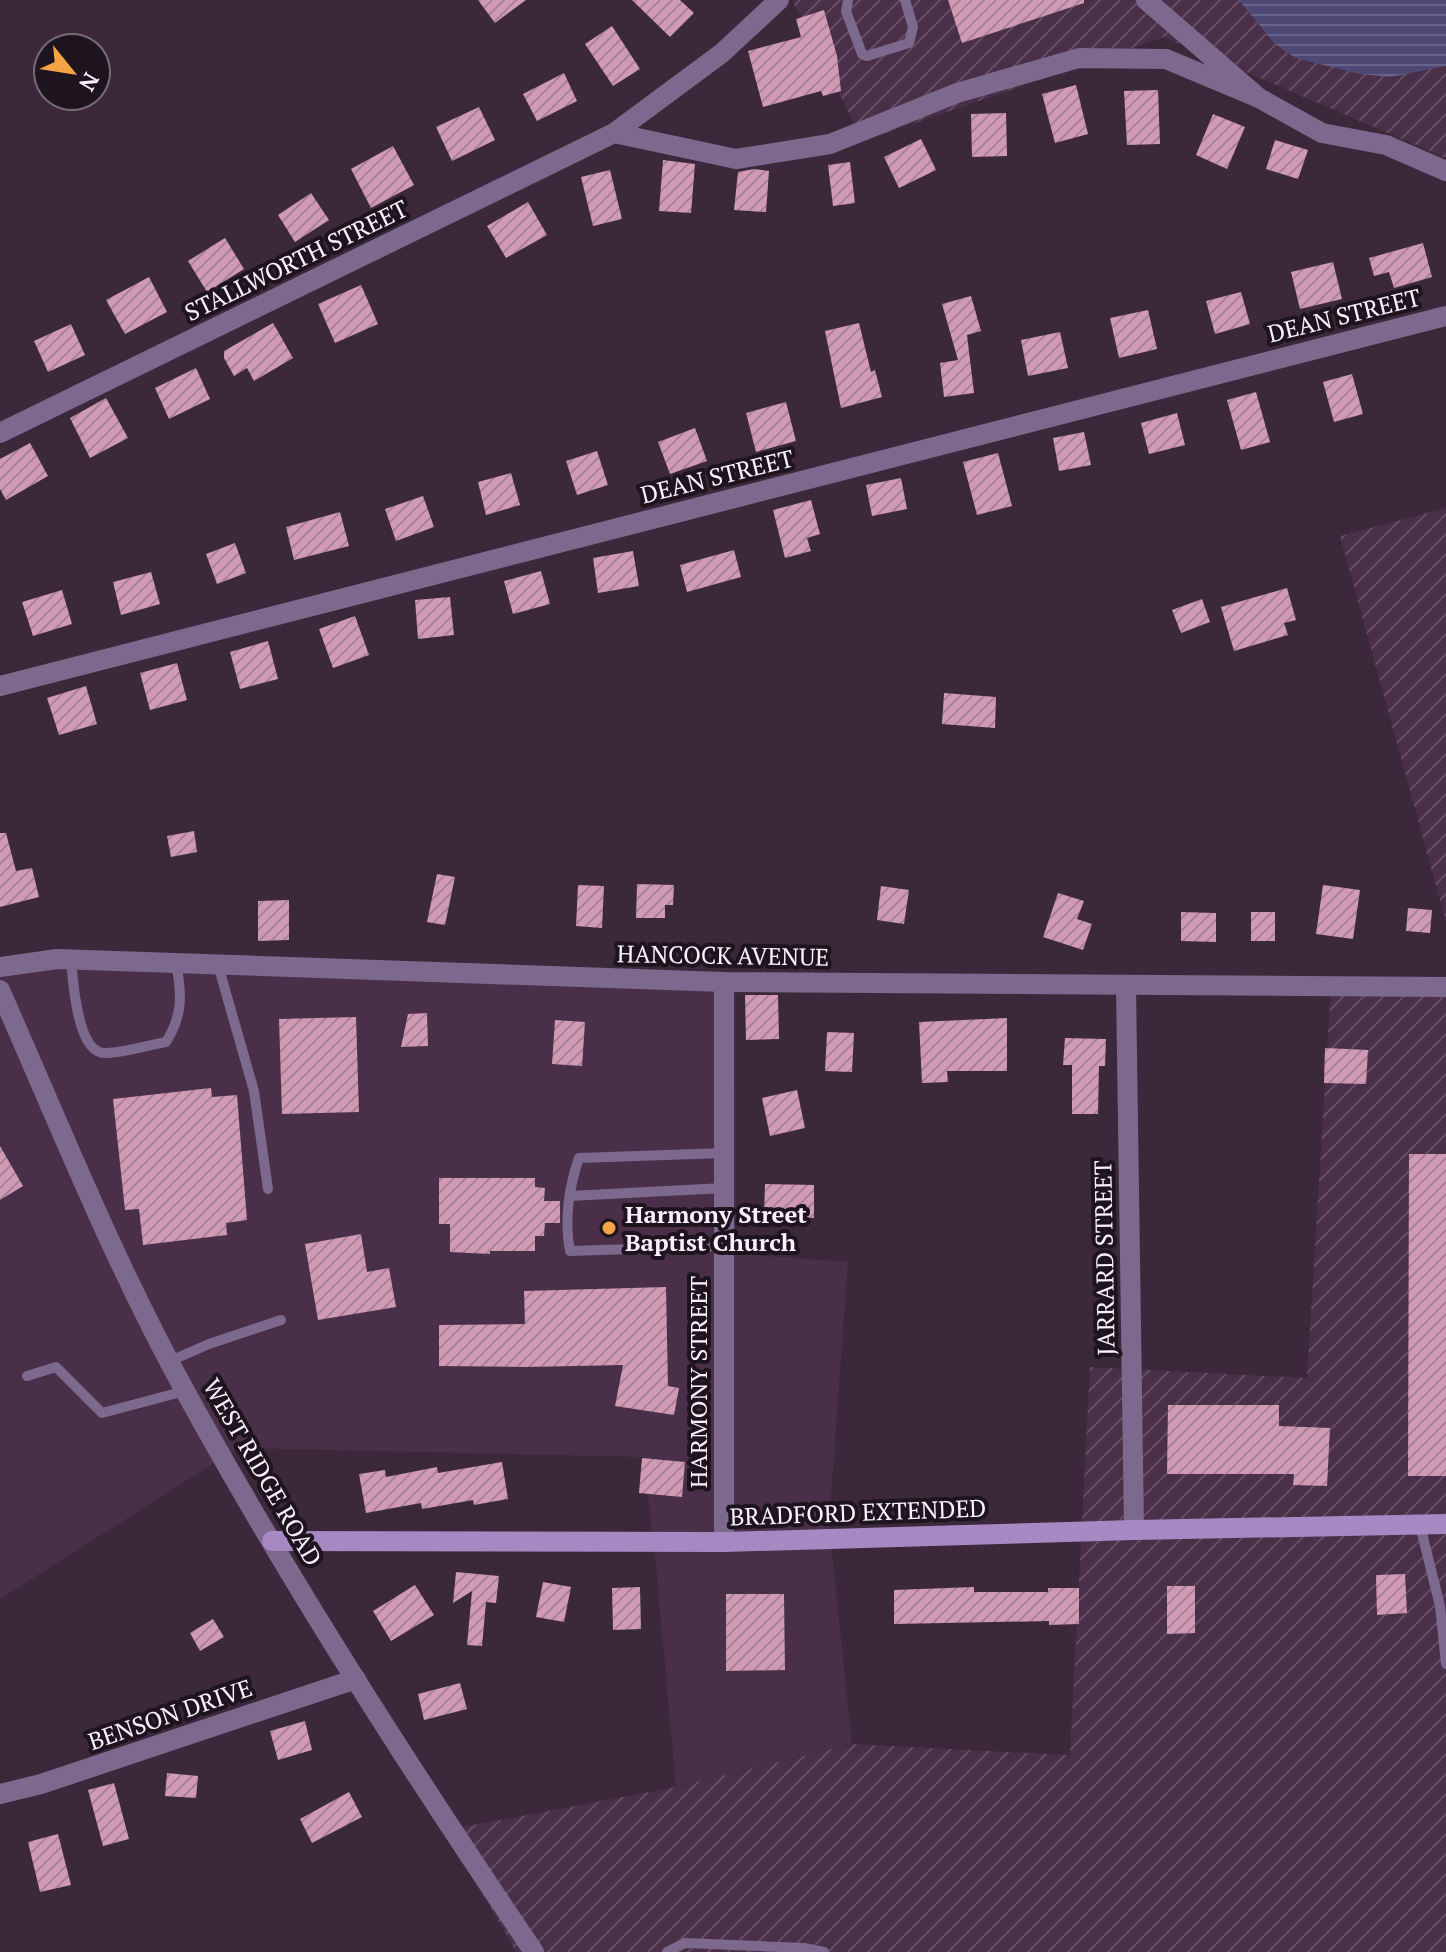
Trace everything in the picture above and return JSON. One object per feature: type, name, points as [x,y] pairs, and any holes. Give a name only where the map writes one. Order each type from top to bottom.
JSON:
[{"type":"street","name":"STALLWORTH STREET","points":[[0,433],[614,133],[722,53],[779,0]]},
{"type":"street","points":[[1146,0],[1259,98]]},
{"type":"street","points":[[614,133],[736,159],[830,144],[957,93],[1079,58],[1166,59],[1259,98],[1322,133],[1386,145],[1446,171]]},
{"type":"street","name":"DEAN STREET","points":[[0,686],[1446,316]]},
{"type":"street","name":"HANCOCK AVENUE","points":[[0,967],[57,959],[724,982],[1446,987]]},
{"type":"street","name":"HARMONY STREET","points":[[724,982],[724,1542]]},
{"type":"street","name":"JARRARD STREET","points":[[1126,986],[1134,1530]]},
{"type":"street","name":"WEST RIDGE ROAD","points":[[0,990],[128,1281],[185,1391],[356,1679],[452,1831],[534,1952]]},
{"type":"street","name":"BRADFORD EXTENDED","points":[[272,1541],[724,1542],[1446,1524]]},
{"type":"street","name":"BENSON DRIVE","points":[[0,1794],[41,1784],[356,1679]]},
{"type":"lane","points":[[848,0],[846,11],[862,54],[867,56],[909,43],[913,27],[905,0]]},
{"type":"lane","points":[[71,960],[73,987],[85,1037],[91,1049],[103,1053],[166,1042],[179,1020],[181,987],[176,963]]},
{"type":"lane","points":[[218,965],[254,1091],[268,1189]]},
{"type":"lane","points":[[724,1153],[579,1158],[572,1178],[567,1236],[570,1251],[724,1246]]},
{"type":"lane","points":[[570,1196],[724,1188]]},
{"type":"lane","points":[[170,1361],[209,1344],[281,1320]]},
{"type":"lane","points":[[27,1376],[56,1367],[102,1413],[185,1391]]},
{"type":"lane","points":[[1420,1525],[1440,1606],[1446,1664]]},
{"type":"lane","points":[[667,1952],[685,1943],[804,1948],[824,1952]]},
{"type":"shaded area","points":[[792,0],[1446,0],[1446,158],[1164,37],[863,141]]},
{"type":"shaded area","points":[[1239,0],[1446,0],[1446,66],[1391,77],[1360,74],[1295,58],[1274,43]]},
{"type":"shaded area","points":[[1446,508],[1446,922],[1340,536]]},
{"type":"shaded area","points":[[0,967],[735,975],[736,1254],[848,1262],[829,1524],[852,1744],[676,1787],[643,1457],[238,1448],[0,1599]]},
{"type":"shaded area","points":[[1331,985],[1446,987],[1446,1952],[516,1952],[446,1830],[676,1787],[852,1744],[1070,1755],[1090,1367],[1307,1378]]},
{"type":"building","points":[[478,0],[526,0],[495,23]]},
{"type":"building","points":[[632,0],[680,0],[694,13],[670,37]]},
{"type":"building","points":[[948,0],[1084,0],[1084,3],[962,43]]},
{"type":"building","points":[[824,10],[837,56],[841,91],[823,96],[821,91],[763,107],[748,51],[801,37],[796,19]]},
{"type":"building","points":[[612,26],[640,69],[613,86],[585,44]]},
{"type":"building","points":[[564,73],[577,101],[537,121],[523,94]]},
{"type":"building","points":[[1076,85],[1088,134],[1055,143],[1042,94]]},
{"type":"building","points":[[1158,90],[1160,144],[1127,145],[1124,91]]},
{"type":"building","points":[[479,107],[495,140],[452,161],[436,127]]},
{"type":"building","points":[[1006,113],[1007,156],[972,157],[971,114]]},
{"type":"building","points":[[1213,114],[1245,127],[1227,169],[1196,155]]},
{"type":"building","points":[[921,139],[936,170],[899,188],[884,157]]},
{"type":"building","points":[[1275,140],[1308,150],[1298,179],[1266,169]]},
{"type":"building","points":[[393,146],[414,185],[371,208],[351,169]]},
{"type":"building","points":[[663,160],[695,164],[691,213],[659,211]]},
{"type":"building","points":[[850,162],[855,203],[833,206],[828,165]]},
{"type":"building","points":[[754,169],[769,171],[766,212],[734,210],[738,172]]},
{"type":"building","points":[[610,170],[622,219],[593,226],[581,177]]},
{"type":"building","points":[[311,193],[329,220],[295,242],[278,215]]},
{"type":"building","points":[[528,202],[547,235],[506,258],[487,226]]},
{"type":"building","points":[[225,238],[244,269],[207,292],[188,261]]},
{"type":"building","points":[[1423,243],[1432,277],[1394,288],[1389,272],[1374,276],[1369,258]]},
{"type":"building","points":[[1333,262],[1342,299],[1300,309],[1291,272]]},
{"type":"building","points":[[149,277],[167,312],[125,334],[106,300]]},
{"type":"building","points":[[361,285],[378,324],[335,343],[318,304]]},
{"type":"building","points":[[1241,292],[1250,324],[1215,334],[1206,301]]},
{"type":"building","points":[[971,296],[981,331],[967,335],[974,393],[944,397],[940,363],[958,360],[942,304]]},
{"type":"building","points":[[1148,310],[1157,349],[1119,358],[1110,318]]},
{"type":"building","points":[[273,323],[293,358],[254,381],[247,368],[234,376],[224,358],[224,351]]},
{"type":"building","points":[[859,323],[871,372],[875,370],[882,397],[841,408],[825,331]]},
{"type":"building","points":[[71,324],[85,355],[48,372],[34,341]]},
{"type":"building","points":[[1060,332],[1068,368],[1028,376],[1021,340]]},
{"type":"building","points":[[196,368],[210,399],[169,419],[155,388]]},
{"type":"building","points":[[1352,374],[1363,414],[1334,422],[1323,382]]},
{"type":"building","points":[[1256,392],[1270,442],[1241,450],[1227,400]]},
{"type":"building","points":[[106,398],[128,438],[90,458],[70,418]]},
{"type":"building","points":[[786,402],[796,441],[756,452],[746,413]]},
{"type":"building","points":[[1177,413],[1185,445],[1149,454],[1141,423]]},
{"type":"building","points":[[695,428],[707,461],[670,474],[658,442]]},
{"type":"building","points":[[1084,432],[1091,465],[1059,471],[1053,438]]},
{"type":"building","points":[[30,443],[48,476],[6,500],[0,489],[0,459]]},
{"type":"building","points":[[597,451],[608,485],[577,495],[566,461]]},
{"type":"building","points":[[998,453],[1012,506],[977,515],[963,462]]},
{"type":"building","points":[[511,473],[520,505],[486,515],[478,482]]},
{"type":"building","points":[[901,478],[907,509],[872,516],[866,485]]},
{"type":"building","points":[[423,496],[434,527],[396,541],[385,509]]},
{"type":"building","points":[[811,500],[820,534],[807,538],[811,551],[785,558],[773,510]]},
{"type":"building","points":[[340,512],[349,546],[294,560],[286,527]]},
{"type":"building","points":[[235,543],[246,573],[217,584],[206,554]]},
{"type":"building","points":[[734,550],[741,577],[687,592],[680,565]]},
{"type":"building","points":[[633,551],[639,586],[598,593],[593,558]]},
{"type":"building","points":[[541,571],[550,604],[513,614],[504,581]]},
{"type":"building","points":[[151,572],[160,604],[121,615],[113,582]]},
{"type":"building","points":[[1287,588],[1296,620],[1284,623],[1288,635],[1234,651],[1221,607]]},
{"type":"building","points":[[62,590],[72,624],[33,636],[22,602]]},
{"type":"building","points":[[450,597],[454,635],[418,639],[415,600]]},
{"type":"building","points":[[1202,599],[1210,622],[1181,633],[1172,610]]},
{"type":"building","points":[[355,616],[369,655],[333,668],[319,629]]},
{"type":"building","points":[[268,641],[278,679],[240,689],[230,652]]},
{"type":"building","points":[[177,663],[187,700],[150,710],[140,673]]},
{"type":"building","points":[[86,686],[97,724],[59,735],[47,698]]},
{"type":"building","points":[[944,693],[996,697],[995,728],[942,724]]},
{"type":"building","points":[[194,831],[197,852],[171,857],[167,836]]},
{"type":"building","points":[[0,833],[6,833],[16,871],[32,868],[39,897],[0,907]]},
{"type":"building","points":[[437,874],[455,877],[445,925],[427,922]]},
{"type":"building","points":[[637,884],[674,885],[673,905],[665,905],[665,918],[636,918]]},
{"type":"building","points":[[578,885],[604,886],[602,928],[576,926]]},
{"type":"building","points":[[1323,885],[1360,890],[1353,939],[1316,934]]},
{"type":"building","points":[[881,886],[909,890],[904,924],[877,920]]},
{"type":"building","points":[[1058,893],[1084,901],[1077,919],[1092,924],[1083,950],[1043,937]]},
{"type":"building","points":[[289,900],[289,940],[258,941],[258,901]]},
{"type":"building","points":[[1408,908],[1432,910],[1430,933],[1406,931]]},
{"type":"building","points":[[1181,912],[1216,913],[1216,942],[1181,941]]},
{"type":"building","points":[[1251,912],[1275,912],[1275,941],[1251,941]]},
{"type":"building","points":[[745,995],[778,995],[779,1039],[746,1040]]},
{"type":"building","points":[[427,1013],[428,1046],[401,1047],[408,1014]]},
{"type":"building","points":[[356,1017],[359,1112],[282,1114],[279,1019]]},
{"type":"building","points":[[1007,1018],[1007,1071],[947,1071],[948,1082],[922,1083],[919,1022]]},
{"type":"building","points":[[555,1020],[585,1022],[582,1066],[552,1064]]},
{"type":"building","points":[[827,1032],[854,1033],[852,1072],[825,1071]]},
{"type":"building","points":[[1065,1038],[1106,1039],[1105,1066],[1099,1066],[1098,1114],[1072,1114],[1072,1065],[1063,1065]]},
{"type":"building","points":[[1325,1048],[1368,1050],[1366,1084],[1324,1083]]},
{"type":"building","points":[[211,1088],[212,1097],[237,1095],[247,1220],[226,1223],[227,1235],[143,1245],[139,1209],[125,1210],[113,1099]]},
{"type":"building","points":[[797,1090],[805,1128],[770,1136],[762,1098]]},
{"type":"building","points":[[0,1146],[23,1186],[0,1200]]},
{"type":"building","points":[[1409,1154],[1446,1154],[1446,1476],[1408,1476]]},
{"type":"building","points":[[439,1178],[535,1178],[535,1187],[545,1188],[544,1201],[560,1201],[560,1223],[545,1223],[544,1236],[535,1236],[535,1251],[490,1251],[490,1254],[450,1252],[450,1224],[439,1224]]},
{"type":"building","points":[[765,1184],[814,1185],[814,1218],[764,1217]]},
{"type":"building","points":[[361,1234],[367,1272],[389,1268],[396,1307],[318,1320],[305,1244]]},
{"type":"building","points":[[666,1287],[668,1386],[679,1388],[674,1415],[615,1406],[623,1365],[439,1366],[439,1325],[525,1324],[524,1291]]},
{"type":"building","points":[[1168,1405],[1279,1405],[1279,1426],[1330,1428],[1327,1486],[1293,1485],[1294,1474],[1167,1474]]},
{"type":"building","points":[[642,1458],[685,1462],[682,1497],[639,1493]]},
{"type":"building","points":[[502,1462],[508,1499],[474,1505],[473,1500],[422,1509],[421,1503],[366,1513],[359,1474],[385,1470],[386,1477],[437,1467],[438,1473]]},
{"type":"building","points":[[456,1572],[499,1576],[496,1603],[486,1602],[482,1646],[467,1645],[472,1591],[453,1603]]},
{"type":"building","points":[[1405,1574],[1407,1613],[1377,1615],[1376,1575]]},
{"type":"building","points":[[543,1582],[571,1587],[564,1622],[536,1617]]},
{"type":"building","points":[[415,1585],[434,1615],[391,1641],[373,1611]]},
{"type":"building","points":[[1167,1586],[1195,1586],[1195,1633],[1167,1634]]},
{"type":"building","points":[[640,1587],[641,1629],[613,1630],[612,1588]]},
{"type":"building","points":[[974,1587],[974,1592],[1048,1592],[1048,1588],[1079,1588],[1079,1624],[1049,1625],[1049,1621],[894,1624],[894,1590]]},
{"type":"building","points":[[726,1594],[784,1594],[785,1670],[726,1671]]},
{"type":"building","points":[[213,1619],[224,1637],[200,1651],[190,1633]]},
{"type":"building","points":[[460,1683],[467,1709],[424,1720],[418,1694]]},
{"type":"building","points":[[305,1721],[312,1750],[278,1760],[270,1731]]},
{"type":"building","points":[[167,1773],[198,1776],[196,1798],[165,1796]]},
{"type":"building","points":[[114,1783],[129,1839],[103,1846],[88,1790]]},
{"type":"building","points":[[349,1792],[362,1817],[312,1843],[300,1819]]},
{"type":"building","points":[[58,1834],[71,1885],[40,1892],[28,1842]]},
{"type":"place","name":"Harmony Street Baptist Church","points":[[609,1228]]}]
